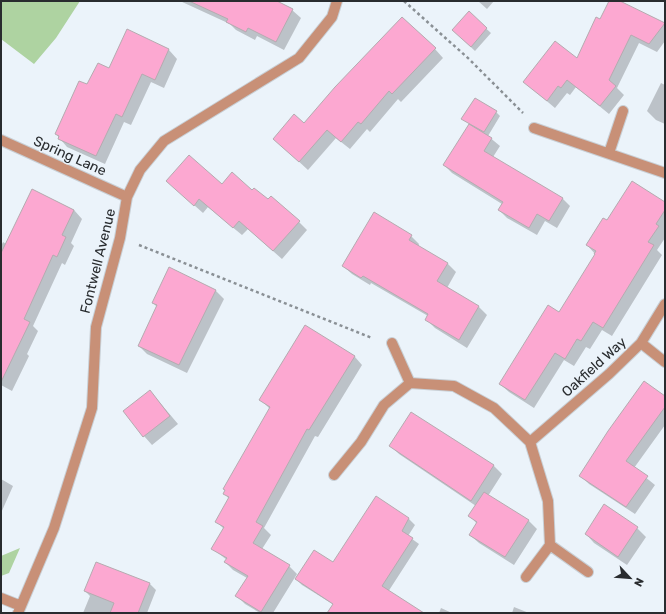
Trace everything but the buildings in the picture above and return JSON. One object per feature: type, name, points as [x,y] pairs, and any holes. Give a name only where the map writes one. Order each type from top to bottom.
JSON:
[{"type":"street","name":"Fontwell Avenue","points":[[20,609],[54,528],[92,408],[96,327],[120,238],[127,197],[140,170],[164,141],[299,58],[332,17],[337,1]]},
{"type":"street","points":[[608,153],[623,112]]},
{"type":"street","points":[[534,128],[665,173]]},
{"type":"street","name":"Spring Lane","points":[[1,140],[127,197]]},
{"type":"street","name":"Oakfield Way","points":[[530,442],[609,374],[641,343],[665,304]]},
{"type":"street","points":[[392,343],[410,383]]},
{"type":"street","points":[[641,343],[665,362]]},
{"type":"street","points":[[334,475],[361,442],[384,405],[410,383],[454,386],[494,408],[530,442],[548,501],[550,545],[526,577]]},
{"type":"street","points":[[550,545],[588,572]]},
{"type":"street","points":[[1,598],[20,609]]},
{"type":"path","points":[[404,1],[469,59],[525,116],[534,128]]},
{"type":"path","points":[[120,238],[375,339],[392,343]]},
{"type":"green space","points":[[1,1],[80,1],[56,38],[34,64],[1,39]]},
{"type":"green space","points":[[20,548],[9,573],[1,576],[1,556]]}]
